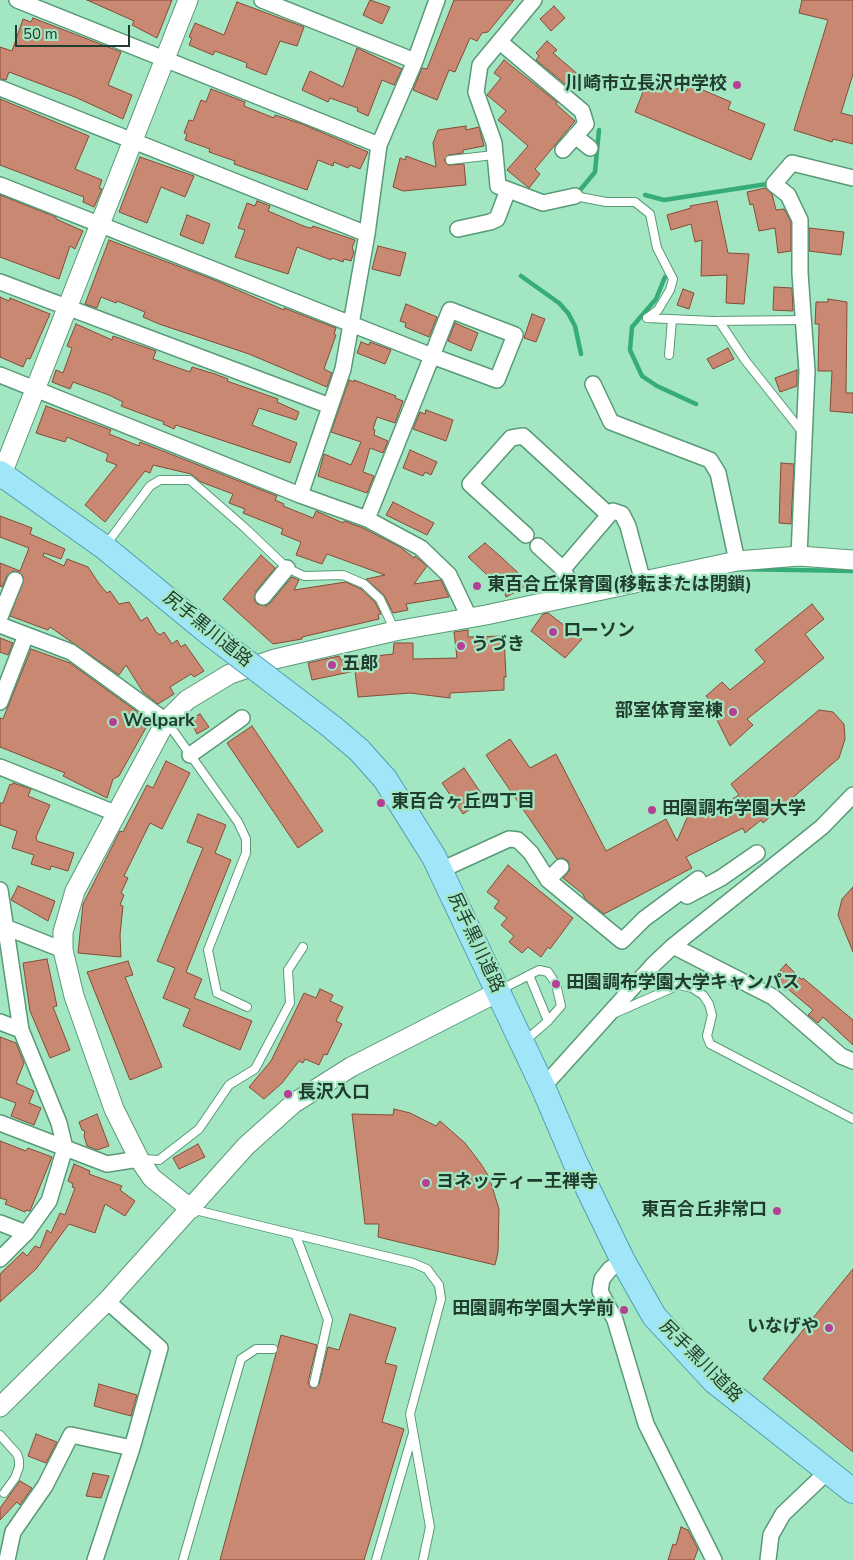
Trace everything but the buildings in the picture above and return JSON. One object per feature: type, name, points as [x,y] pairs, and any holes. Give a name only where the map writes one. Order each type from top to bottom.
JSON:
[{"type":"main road","name":"尻手黒川道路","points":[[1,475],[104,548],[209,633],[332,727],[359,750],[385,779],[441,870],[623,1261],[654,1316],[687,1354],[714,1381],[853,1491]]},
{"type":"street","points":[[17,0],[379,145]]},
{"type":"street","points":[[1,475],[188,0]]},
{"type":"street","points":[[262,0],[415,60]]},
{"type":"street","points":[[300,495],[343,369],[367,234],[379,145],[415,60],[437,0]]},
{"type":"street","points":[[534,0],[480,65],[476,92],[494,143],[498,186],[543,203],[575,196]]},
{"type":"street","points":[[500,42],[582,111],[586,124],[563,150]]},
{"type":"street","points":[[0,88],[367,234]]},
{"type":"street","points":[[575,136],[590,148]]},
{"type":"street","points":[[799,556],[807,372],[800,273],[800,220],[788,195],[774,184],[792,163],[853,178]]},
{"type":"street","points":[[0,186],[101,224],[432,356],[497,380],[515,335],[450,310],[432,356],[367,519]]},
{"type":"street","points":[[458,229],[490,222],[497,218],[508,190]]},
{"type":"street","points":[[0,282],[330,406]]},
{"type":"street","points":[[0,375],[300,495],[367,519],[421,548],[449,575],[469,617]]},
{"type":"street","points":[[593,384],[611,422],[710,460],[718,473],[736,561]]},
{"type":"street","points":[[526,535],[470,484],[511,438],[523,436],[558,461],[609,515],[563,569]]},
{"type":"street","points":[[607,513],[613,511],[622,514],[643,582]]},
{"type":"street","points":[[538,546],[563,569],[576,595]]},
{"type":"street","points":[[191,1209],[152,1178],[139,1159],[114,1109],[74,996],[63,950],[63,932],[75,891],[115,813],[166,721],[187,700],[230,674],[275,659],[395,631],[643,582],[736,561],[799,556],[853,560]]},
{"type":"street","points":[[263,597],[287,568]]},
{"type":"street","points":[[0,617],[15,580]]},
{"type":"street","points":[[0,625],[71,652],[166,721]]},
{"type":"street","points":[[0,702],[26,635]]},
{"type":"street","points":[[190,754],[242,718]]},
{"type":"street","points":[[0,767],[115,813]]},
{"type":"street","points":[[543,1087],[653,965],[673,946],[822,827],[853,795]]},
{"type":"street","points":[[441,870],[509,839],[518,840],[531,853],[548,880],[622,941],[698,879]]},
{"type":"street","points":[[668,902],[676,902],[721,878],[757,853]]},
{"type":"street","points":[[548,880],[561,867]]},
{"type":"street","points":[[0,890],[3,926],[20,1030],[59,1123],[66,1148],[49,1201],[26,1233],[0,1259]]},
{"type":"street","points":[[3,926],[63,950]]},
{"type":"street","points":[[673,946],[773,997],[841,1056],[853,1061]]},
{"type":"street","points":[[0,1407],[107,1301],[246,1146],[294,1103],[351,1067],[498,992]]},
{"type":"street","points":[[0,1022],[20,1030]]},
{"type":"street","points":[[0,1123],[107,1164],[139,1159]]},
{"type":"street","points":[[0,1223],[26,1233]]},
{"type":"street","points":[[623,1261],[610,1269],[602,1279],[600,1291],[615,1320],[646,1424],[714,1560]]},
{"type":"street","points":[[95,1560],[132,1448],[160,1348],[107,1301]]},
{"type":"street","points":[[7,1560],[13,1532],[45,1486],[71,1435],[132,1448]]},
{"type":"street","points":[[768,1560],[771,1535],[784,1514],[828,1471]]},
{"type":"lane","points":[[450,160],[494,155]]},
{"type":"lane","points":[[575,196],[606,202],[635,202],[650,214],[656,248],[673,280],[670,290],[658,310],[647,318],[719,321],[804,320]]},
{"type":"lane","points":[[669,355],[672,320]]},
{"type":"lane","points":[[719,321],[745,360],[791,421],[805,434]]},
{"type":"lane","points":[[104,548],[150,486],[160,480],[190,480],[287,568],[304,576],[343,575],[364,584],[380,599],[395,631]]},
{"type":"lane","points":[[166,721],[238,822],[246,839],[246,853],[208,950],[217,993],[247,1006]]},
{"type":"lane","points":[[139,1159],[159,1160],[199,1129],[229,1085],[255,1070],[290,1003],[288,970],[303,947]]},
{"type":"lane","points":[[498,992],[539,970],[548,972],[556,984],[561,1006],[548,1021],[522,1043]]},
{"type":"lane","points":[[529,975],[548,1021]]},
{"type":"lane","points":[[607,1017],[679,985],[692,988],[703,995],[709,1004],[712,1015],[707,1036],[710,1044],[716,1049],[853,1118]]},
{"type":"lane","points":[[191,1209],[413,1263],[427,1269],[439,1285],[440,1299],[410,1414],[430,1527],[423,1560]]},
{"type":"lane","points":[[296,1236],[328,1320],[314,1383]]},
{"type":"lane","points":[[183,1560],[241,1360],[256,1349],[273,1349]]},
{"type":"lane","points":[[376,1560],[414,1431]]},
{"type":"lane","points":[[0,1435],[17,1454],[19,1460],[19,1467],[15,1478],[4,1492]]},
{"type":"waterway","points":[[576,195],[595,172],[599,130]]},
{"type":"waterway","points":[[645,195],[664,200],[767,184]]},
{"type":"waterway","points":[[521,276],[559,303],[568,313],[575,326],[581,354]]},
{"type":"waterway","points":[[665,277],[656,299],[632,327],[630,350],[642,376],[657,386],[696,404]]},
{"type":"waterway","points":[[733,569],[853,571]]},
{"type":"place","name":"川崎市立長沢中学校","points":[[737,85]]},
{"type":"place","name":"東百合丘保育園(移転または閉鎖)","points":[[477,586]]},
{"type":"place","name":"ローソン","points":[[553,632]]},
{"type":"place","name":"うづき","points":[[461,646]]},
{"type":"place","name":"五郎","points":[[332,665]]},
{"type":"place","name":"部室体育室棟","points":[[733,712]]},
{"type":"place","name":"Welpark","points":[[113,722]]},
{"type":"place","name":"東百合ヶ丘四丁目","points":[[381,803]]},
{"type":"place","name":"田園調布学園大学","points":[[652,810]]},
{"type":"place","name":"田園調布学園大学キャンパス","points":[[556,984]]},
{"type":"place","name":"長沢入口","points":[[288,1094]]},
{"type":"place","name":"ヨネッティー王禅寺","points":[[426,1183]]},
{"type":"place","name":"東百合丘非常口","points":[[777,1211]]},
{"type":"place","name":"田園調布学園大学前","points":[[624,1310]]},
{"type":"place","name":"いなげや","points":[[829,1328]]}]
